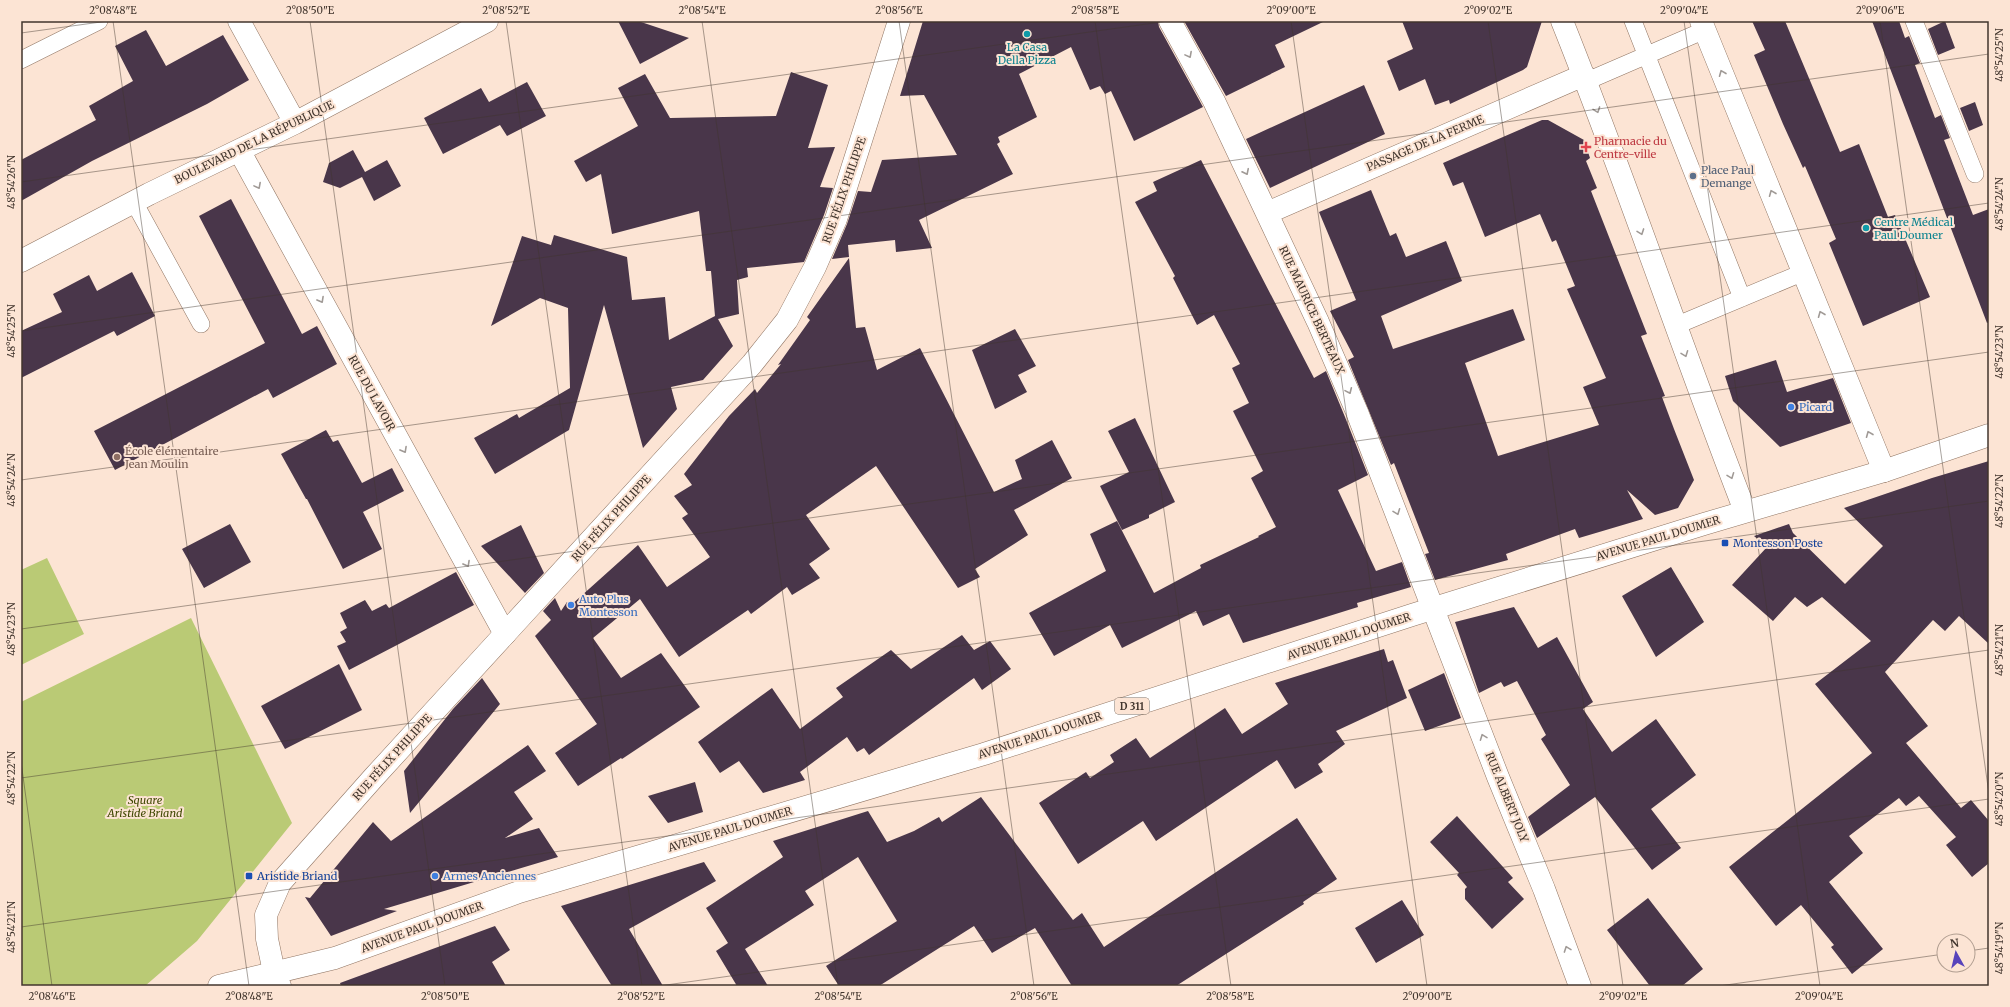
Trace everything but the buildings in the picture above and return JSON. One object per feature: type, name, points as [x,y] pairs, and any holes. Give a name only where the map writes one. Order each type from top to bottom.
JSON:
[{"type":"street","points":[[239,21],[295,123]]},
{"type":"street","name":"BOULEVARD DE LA RÉPUBLIQUE","points":[[21,261],[134,202],[240,152],[487,21]]},
{"type":"street","name":"RUE FÉLIX PHILIPPE","points":[[277,979],[267,938],[266,915],[280,883],[319,838],[752,364],[787,320],[815,267],[836,220],[899,21]]},
{"type":"street","name":"RUE MAURICE BERTEAUX","points":[[1170,21],[1214,102],[1318,322],[1358,412],[1434,608]]},
{"type":"street","points":[[1562,21],[1585,78],[1675,326],[1745,511]]},
{"type":"street","points":[[1703,26],[1884,471]]},
{"type":"street","name":"PASSAGE DE LA FERME","points":[[1267,213],[1585,78]]},
{"type":"street","name":"RUE DU LAVOIR","points":[[240,152],[505,634]]},
{"type":"street","name":"AVENUE PAUL DOUMER","points":[[277,979],[519,892],[984,754],[1434,608],[1745,511],[1884,471],[1989,435]]},
{"type":"street","name":"RUE ALBERT JOLY","points":[[1434,608],[1580,986]]},
{"type":"street","name":"D 311","points":[[219,986],[277,979]]},
{"type":"lane","points":[[21,60],[99,21]]},
{"type":"lane","points":[[1633,21],[1742,298]]},
{"type":"lane","points":[[1914,21],[1975,174]]},
{"type":"lane","points":[[1585,78],[1647,56],[1703,26]]},
{"type":"lane","points":[[134,202],[201,324]]},
{"type":"lane","points":[[1675,326],[1804,272]]},
{"type":"green space","points":[[47,558],[84,634],[21,665],[21,570]]},
{"type":"green space","name":"Square Aristide Briand","points":[[191,618],[292,823],[197,941],[145,986],[21,986],[21,702]]},
{"type":"place","name":"La Casa Della Pizza","points":[[1027,34]]},
{"type":"place","name":"Pharmacie du Centre-ville","points":[[1586,147]]},
{"type":"place","name":"Place Paul Demange","points":[[1693,176]]},
{"type":"place","name":"Centre Médical Paul Doumer","points":[[1866,228]]},
{"type":"place","name":"Picard","points":[[1791,407]]},
{"type":"place","name":"École élémentaire Jean Moulin","points":[[117,457]]},
{"type":"place","name":"Montesson Poste","points":[[1725,543]]},
{"type":"place","name":"Auto Plus Montesson","points":[[571,605]]},
{"type":"place","name":"Aristide Briand","points":[[249,876]]},
{"type":"place","name":"Armes Anciennes","points":[[435,876]]}]
